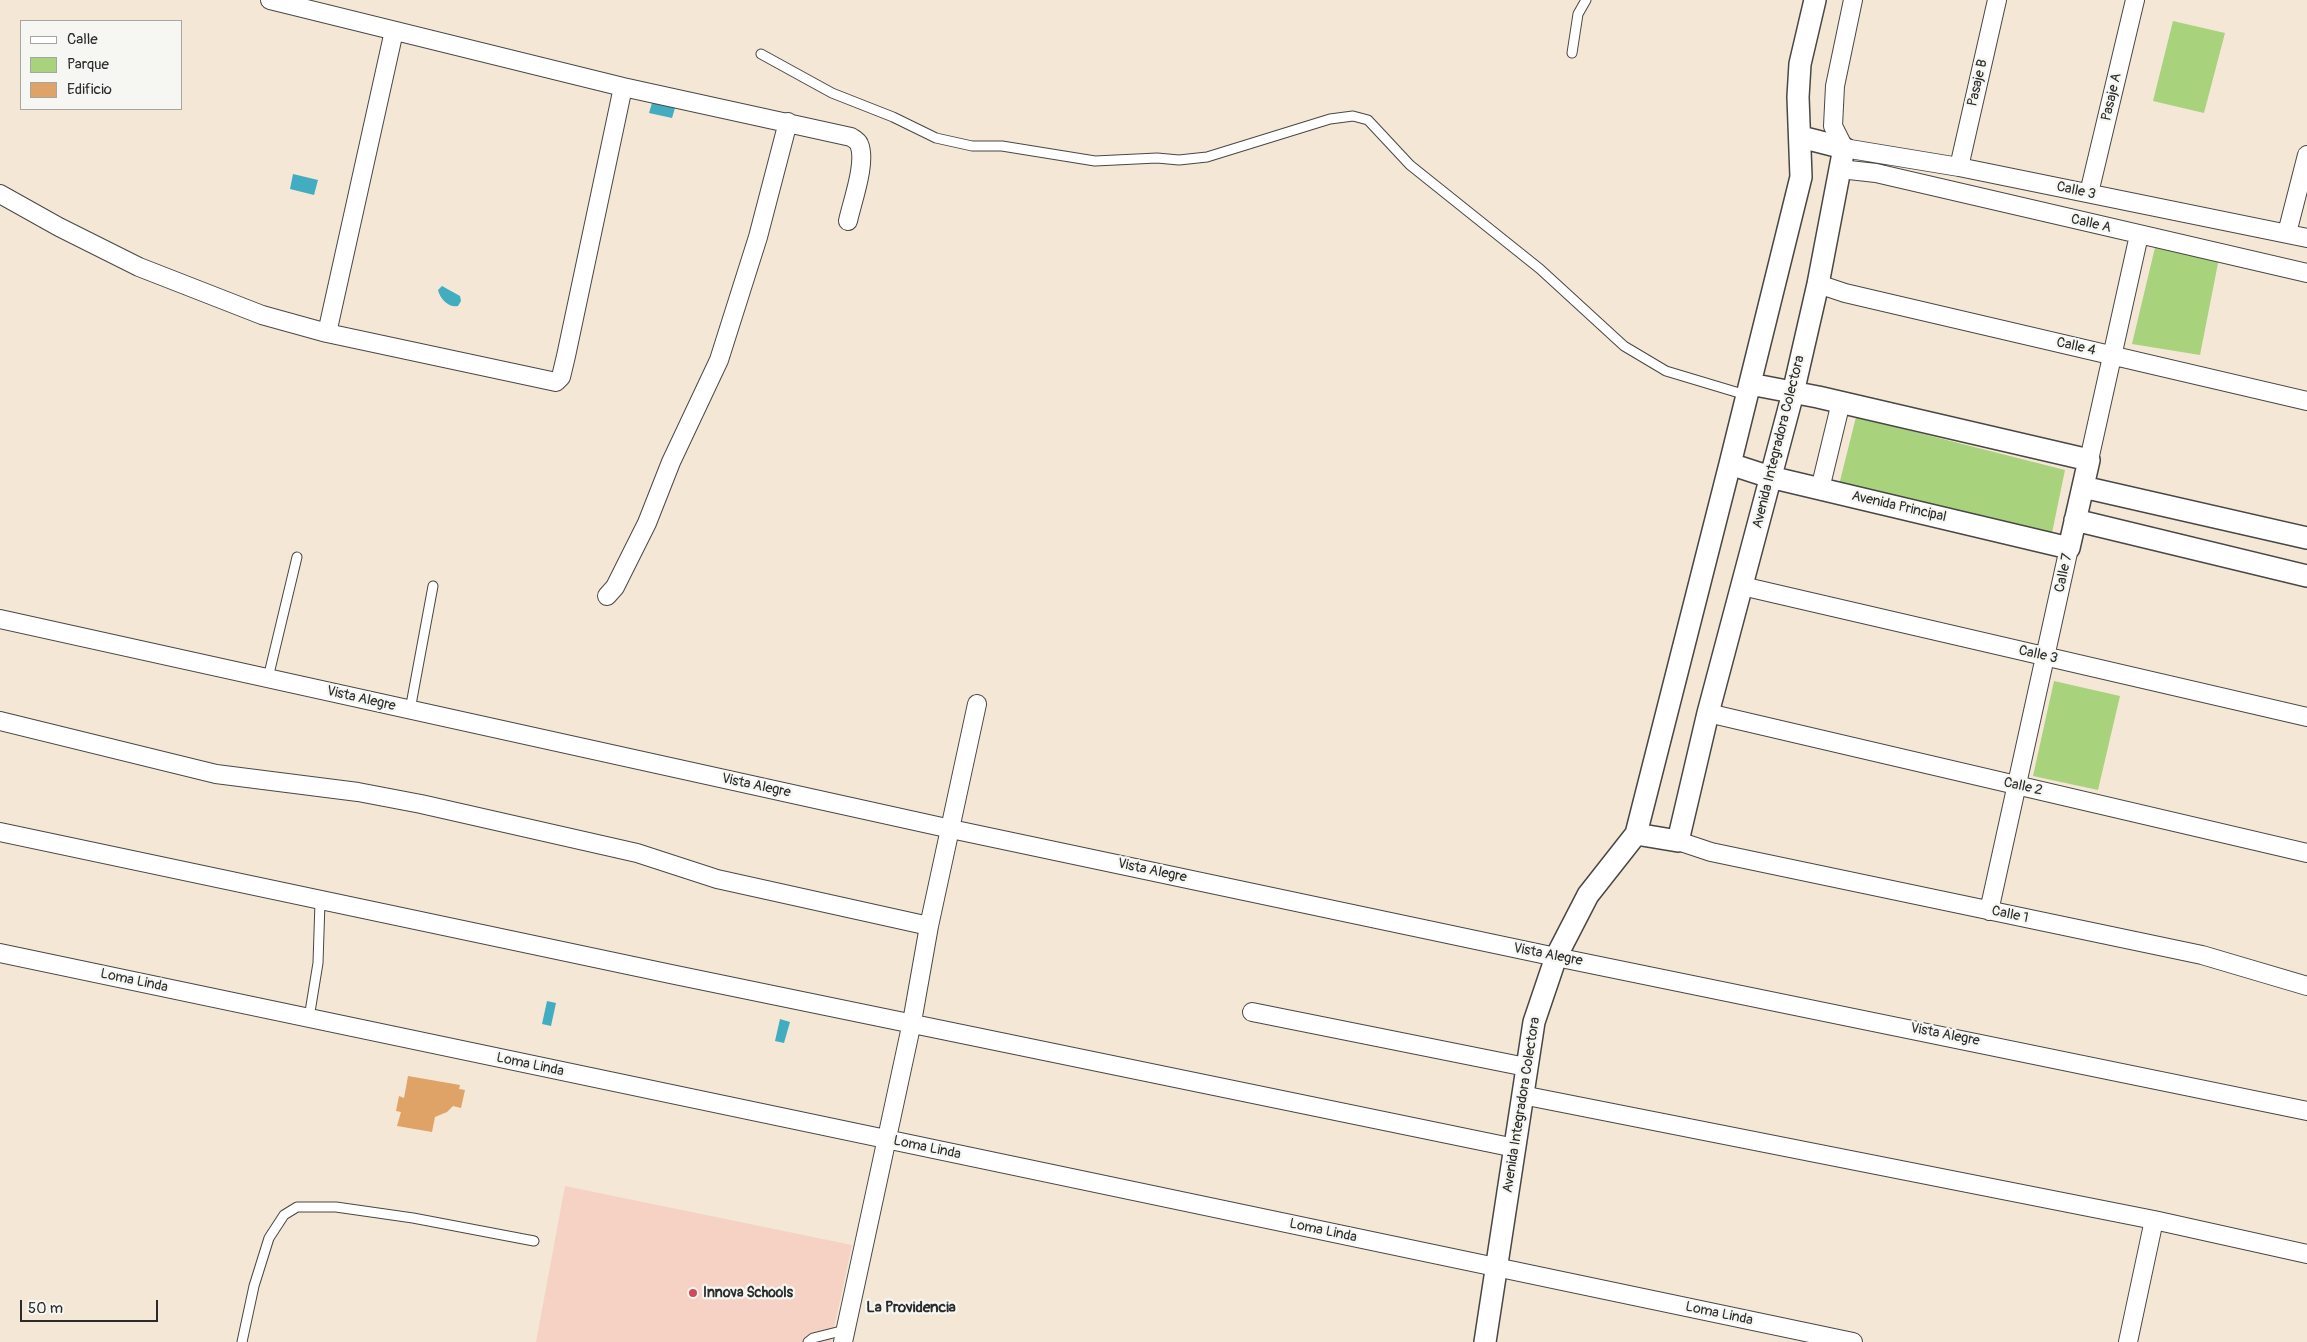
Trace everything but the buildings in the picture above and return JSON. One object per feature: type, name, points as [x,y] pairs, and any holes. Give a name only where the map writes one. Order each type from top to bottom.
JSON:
[{"type":"street","points":[[270,0],[623,87],[851,137],[859,142],[862,151],[861,166],[848,221]]},
{"type":"street","name":"Avenida Integradora Colectora","points":[[1485,1342],[1534,1022],[1556,957],[1588,896],[1636,834],[1749,390],[1801,177],[1801,137],[1798,98],[1800,64],[1815,0]]},
{"type":"street","points":[[1844,148],[1833,126],[1834,86],[1852,0]]},
{"type":"street","name":"Pasaje B","points":[[1959,167],[1997,0]]},
{"type":"street","name":"Pasaje A","points":[[2089,193],[2135,0]]},
{"type":"street","points":[[327,333],[394,31]]},
{"type":"street","points":[[0,194],[59,227],[139,267],[262,315],[327,333],[556,382],[561,377],[566,356],[623,87]]},
{"type":"street","points":[[607,596],[615,587],[647,523],[671,462],[720,360],[758,237],[788,122]]},
{"type":"street","points":[[1801,137],[1844,148]]},
{"type":"street","name":"Avenida Integradora Colectora","points":[[1678,841],[1708,713],[1793,394],[1818,284],[1844,148]]},
{"type":"street","name":"Calle 3","points":[[1844,148],[1959,167],[2307,238]]},
{"type":"street","points":[[2287,234],[2307,155]]},
{"type":"street","name":"Calle A","points":[[1840,168],[1876,173],[2307,273]]},
{"type":"street","name":"Calle 7","points":[[1989,911],[2138,235]]},
{"type":"street","name":"Calle 4","points":[[1818,284],[1845,293],[2307,400]]},
{"type":"street","points":[[1749,390],[1793,394],[1841,402],[2089,460]]},
{"type":"street","points":[[1820,489],[1841,402]]},
{"type":"street","name":"Avenida Principal","points":[[1730,464],[1770,477],[2069,548]]},
{"type":"street","points":[[2083,487],[2307,538]]},
{"type":"street","points":[[2076,520],[2307,576]]},
{"type":"street","name":"Calle 3","points":[[1742,586],[2307,717]]},
{"type":"street","name":"Vista Alegre","points":[[0,619],[951,829],[1556,957],[2307,1110]]},
{"type":"street","points":[[844,1336],[912,1022],[929,926],[977,704]]},
{"type":"street","name":"Calle 2","points":[[1708,713],[2307,853]]},
{"type":"street","points":[[0,721],[216,774],[358,792],[421,804],[637,853],[717,879],[929,926]]},
{"type":"street","points":[[0,832],[320,902],[912,1022],[1515,1148]]},
{"type":"street","points":[[1636,834],[1678,841]]},
{"type":"street","name":"Calle 1","points":[[1678,841],[1711,852],[2202,956],[2307,984]]},
{"type":"street","name":"Loma Linda","points":[[0,953],[1853,1342]]},
{"type":"street","points":[[1252,1012],[1526,1067]]},
{"type":"street","points":[[1522,1095],[2154,1220],[2307,1254]]},
{"type":"street","points":[[2128,1342],[2154,1220]]},
{"type":"lane","points":[[1572,53],[1578,14],[1586,0]]},
{"type":"lane","points":[[761,54],[832,93],[893,117],[936,138],[972,146],[1002,146],[1095,161],[1157,158],[1179,160],[1207,157],[1330,119],[1353,116],[1368,120],[1410,165],[1540,269],[1624,346],[1666,371],[1749,390]]},
{"type":"lane","points":[[268,678],[297,557]]},
{"type":"lane","points":[[410,710],[433,586]]},
{"type":"lane","points":[[309,1018],[318,963],[320,902]]},
{"type":"lane","points":[[242,1342],[254,1286],[269,1238],[284,1215],[297,1207],[336,1207],[413,1218],[534,1241]]},
{"type":"lane","points":[[808,1342],[813,1338],[844,1336]]},
{"type":"shaded area","name":"Innova Schools","points":[[565,1186],[852,1245],[831,1342],[536,1342]]},
{"type":"green space","points":[[2173,21],[2225,33],[2204,113],[2153,101]]},
{"type":"green space","points":[[2157,239],[2220,253],[2200,355],[2132,344]]},
{"type":"green space","points":[[1856,417],[2065,470],[2052,533],[1839,485]]},
{"type":"green space","points":[[2054,681],[2120,696],[2098,790],[2033,776]]},
{"type":"water","points":[[652,103],[675,108],[672,118],[649,113]]},
{"type":"water","points":[[293,174],[318,180],[314,195],[290,189]]},
{"type":"water","points":[[442,286],[460,296],[461,301],[458,306],[451,306],[443,300],[438,290]]},
{"type":"water","points":[[547,1001],[556,1003],[551,1026],[542,1024]]},
{"type":"water","points":[[780,1019],[790,1022],[784,1043],[775,1041]]},
{"type":"place","name":"Innova Schools","points":[[693,1293]]},
{"type":"district","name":"La Providencia","points":[[911,1308]]}]
